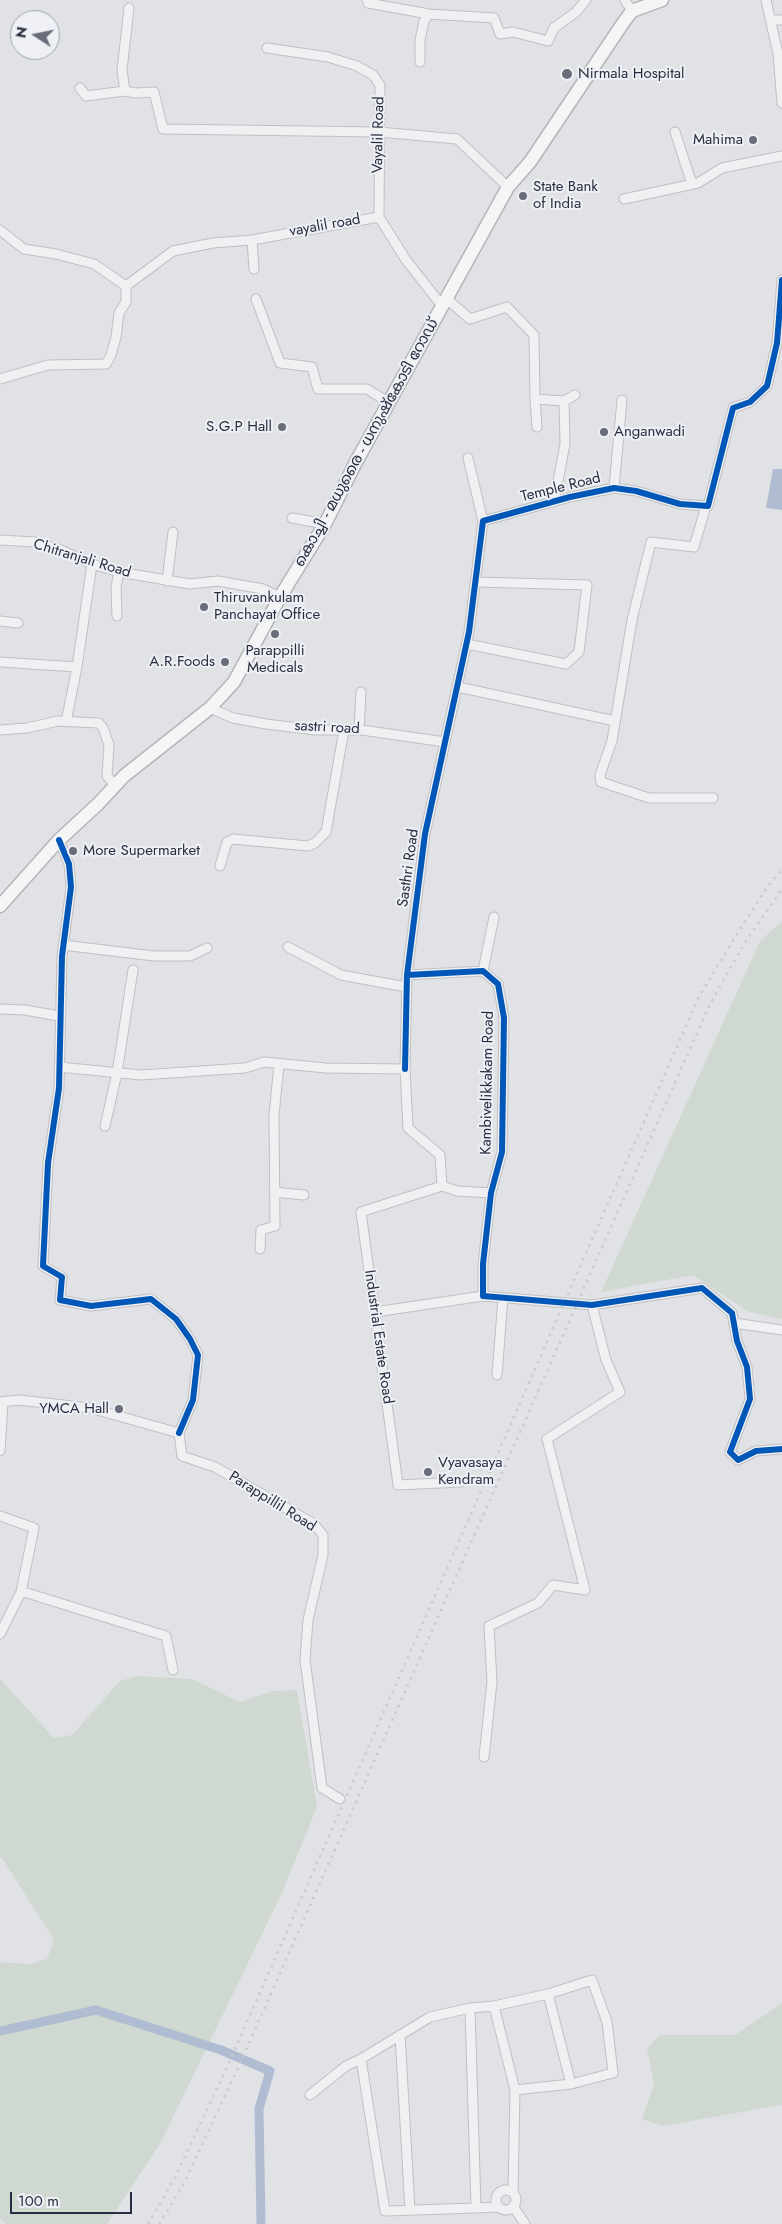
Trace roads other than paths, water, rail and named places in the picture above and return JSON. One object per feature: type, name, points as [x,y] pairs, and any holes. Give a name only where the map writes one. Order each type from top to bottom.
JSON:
[{"type":"highway","name":"കൊച്ചി - മധുരൈ - ധനുഷ്‌കോടി റോഡ്","points":[[0,906],[59,840],[98,804],[115,785],[134,767],[210,708],[234,682],[280,597],[325,524],[388,402],[508,186],[530,162],[608,42],[632,12],[662,0]]},
{"type":"street","points":[[367,0],[368,4],[429,14],[494,18],[500,34],[513,32],[548,41],[554,28],[576,12],[586,0]]},
{"type":"street","points":[[625,0],[632,12]]},
{"type":"street","points":[[766,0],[772,20],[781,74],[782,103]]},
{"type":"street","points":[[125,91],[122,70],[128,8]]},
{"type":"street","points":[[420,62],[420,40],[424,21],[429,14]]},
{"type":"street","points":[[772,20],[782,20]]},
{"type":"street","name":"Vayalil Road","points":[[267,48],[328,57],[357,66],[373,75],[380,86],[378,132],[379,217]]},
{"type":"street","points":[[80,88],[86,96],[125,91],[135,93],[154,92],[160,124],[163,129],[167,130],[378,132],[457,139],[508,186]]},
{"type":"street","points":[[675,132],[692,184]]},
{"type":"street","points":[[624,199],[692,184],[722,168],[782,156]]},
{"type":"street","name":"vayalil road","points":[[126,286],[132,279],[173,251],[213,243],[252,240],[379,217],[406,260],[444,303],[470,319],[507,307],[534,335],[535,399]]},
{"type":"street","points":[[0,230],[24,249],[56,254],[94,264],[126,286],[126,302],[119,313],[114,346],[106,364],[48,365],[0,379]]},
{"type":"street","points":[[252,240],[254,270]]},
{"type":"street","points":[[713,798],[649,798],[601,782],[600,775],[612,741],[632,620],[651,542],[694,547],[706,506],[714,488],[734,408],[750,402],[767,386],[780,324],[782,280]]},
{"type":"street","points":[[256,299],[280,363],[312,367],[318,389],[367,389],[388,402]]},
{"type":"street","points":[[537,427],[535,399],[564,401],[576,395]]},
{"type":"street","points":[[614,488],[622,400]]},
{"type":"street","points":[[554,502],[565,444],[564,401]]},
{"type":"street","points":[[445,742],[466,644],[483,521],[468,458]]},
{"type":"street","name":"Temple Road","points":[[483,521],[614,488],[636,491],[680,504],[706,506]]},
{"type":"street","points":[[292,518],[325,524]]},
{"type":"street","points":[[168,582],[173,532]]},
{"type":"street","name":"Chitranjali Road","points":[[0,540],[35,542],[61,550],[92,564],[119,572],[168,582],[190,584],[218,581],[263,589],[280,597]]},
{"type":"street","points":[[66,722],[77,667],[92,564]]},
{"type":"street","points":[[117,616],[116,587],[119,572]]},
{"type":"street","points":[[466,644],[566,664],[579,652],[587,584],[476,582]]},
{"type":"street","points":[[0,621],[18,622]]},
{"type":"street","points":[[0,662],[77,667]]},
{"type":"street","points":[[458,687],[615,721]]},
{"type":"street","points":[[359,730],[361,692]]},
{"type":"street","name":"sastri road","points":[[210,708],[233,718],[266,724],[315,730],[359,730],[445,742]]},
{"type":"street","points":[[0,730],[27,728],[58,721],[99,723],[104,728],[108,745],[107,776],[115,785]]},
{"type":"street","points":[[220,866],[227,842],[233,839],[308,846],[315,843],[326,832],[344,730]]},
{"type":"street","name":"Sasthri Road","points":[[442,1186],[440,1154],[408,1128],[405,1069],[407,975],[425,834],[445,742]]},
{"type":"street","points":[[0,1450],[2,1402],[19,1400],[90,1408],[179,1433],[193,1400],[198,1356],[190,1338],[176,1319],[151,1299],[92,1306],[60,1300],[62,1277],[43,1266],[48,1163],[58,1088],[63,946],[72,887],[69,864],[59,840]]},
{"type":"street","points":[[407,975],[483,971],[494,917]]},
{"type":"street","points":[[63,946],[154,956],[190,956],[207,948]]},
{"type":"street","points":[[288,947],[341,975],[406,987]]},
{"type":"street","points":[[105,1126],[117,1073],[132,970]]},
{"type":"street","name":"Kambivelikkakam Road","points":[[483,971],[498,984],[504,1018],[502,1152],[491,1192],[483,1264],[484,1296]]},
{"type":"street","points":[[0,1009],[25,1010],[60,1016]]},
{"type":"street","points":[[59,1067],[117,1073],[171,1075],[215,1069],[245,1068],[264,1062],[326,1068],[405,1069]]},
{"type":"street","points":[[260,1249],[261,1230],[275,1226],[274,1114],[279,1064]]},
{"type":"street","points":[[442,1186],[457,1191],[491,1192]]},
{"type":"street","name":"Industrial Estate Road","points":[[442,1186],[362,1212],[398,1485],[461,1482]]},
{"type":"street","points":[[274,1192],[304,1194]]},
{"type":"street","points":[[375,1312],[484,1296],[592,1305],[702,1288],[732,1313],[737,1341],[747,1367],[750,1399],[730,1452],[738,1460],[756,1451],[782,1449]]},
{"type":"street","points":[[497,1375],[502,1298]]},
{"type":"street","points":[[484,1757],[492,1682],[490,1626],[538,1603],[553,1585],[585,1590],[547,1439],[620,1392],[606,1360],[592,1305]]},
{"type":"street","points":[[734,1323],[782,1330]]},
{"type":"street","name":"Parappillil Road","points":[[179,1433],[182,1456],[215,1467],[314,1524],[323,1535],[323,1555],[308,1620],[305,1660],[322,1788],[340,1799]]},
{"type":"street","points":[[0,1516],[34,1528],[21,1592],[0,1634]]},
{"type":"street","points":[[21,1592],[166,1636],[173,1670]]},
{"type":"street","points":[[310,2095],[346,2066],[361,2059],[430,2017],[548,1994],[592,1980],[607,2022],[612,2072],[571,2084],[515,2090]]},
{"type":"street","points":[[548,1994],[571,2084]]},
{"type":"street","points":[[494,2006],[515,2090],[513,2193]]},
{"type":"street","points":[[470,2008],[476,2208]]},
{"type":"street","points":[[400,2035],[410,2210]]},
{"type":"street","points":[[361,2059],[385,2211],[498,2207],[505,2210],[513,2206],[516,2198],[513,2193],[508,2190],[500,2192],[496,2200],[498,2207]]},
{"type":"street","points":[[513,2206],[525,2224]]},
{"type":"water","points":[[773,469],[782,469],[782,510],[766,508]]},
{"type":"waterway","points":[[0,2031],[96,2010],[221,2050],[270,2071],[259,2109],[261,2224]]},
{"type":"railway","points":[[148,2224],[175,2177],[228,2065],[699,997],[768,886],[782,869]]},
{"type":"railway","points":[[159,2224],[183,2185],[238,2068],[710,1004],[746,941],[782,889]]},
{"type":"place","name":"Nirmala Hospital","points":[[567,74]]},
{"type":"place","name":"Mahima","points":[[753,140]]},
{"type":"place","name":"State Bank of India","points":[[523,196]]},
{"type":"place","name":"S.G.P Hall","points":[[282,427]]},
{"type":"place","name":"Anganwadi","points":[[604,432]]},
{"type":"place","name":"Thiruvankulam Panchayat Office","points":[[204,607]]},
{"type":"place","name":"Parappilli Medicals","points":[[275,634]]},
{"type":"place","name":"A.R.Foods","points":[[225,662]]},
{"type":"place","name":"More Supermarket","points":[[73,851]]},
{"type":"place","name":"YMCA Hall","points":[[119,1409]]},
{"type":"place","name":"Vyavasaya Kendram","points":[[428,1472]]}]
